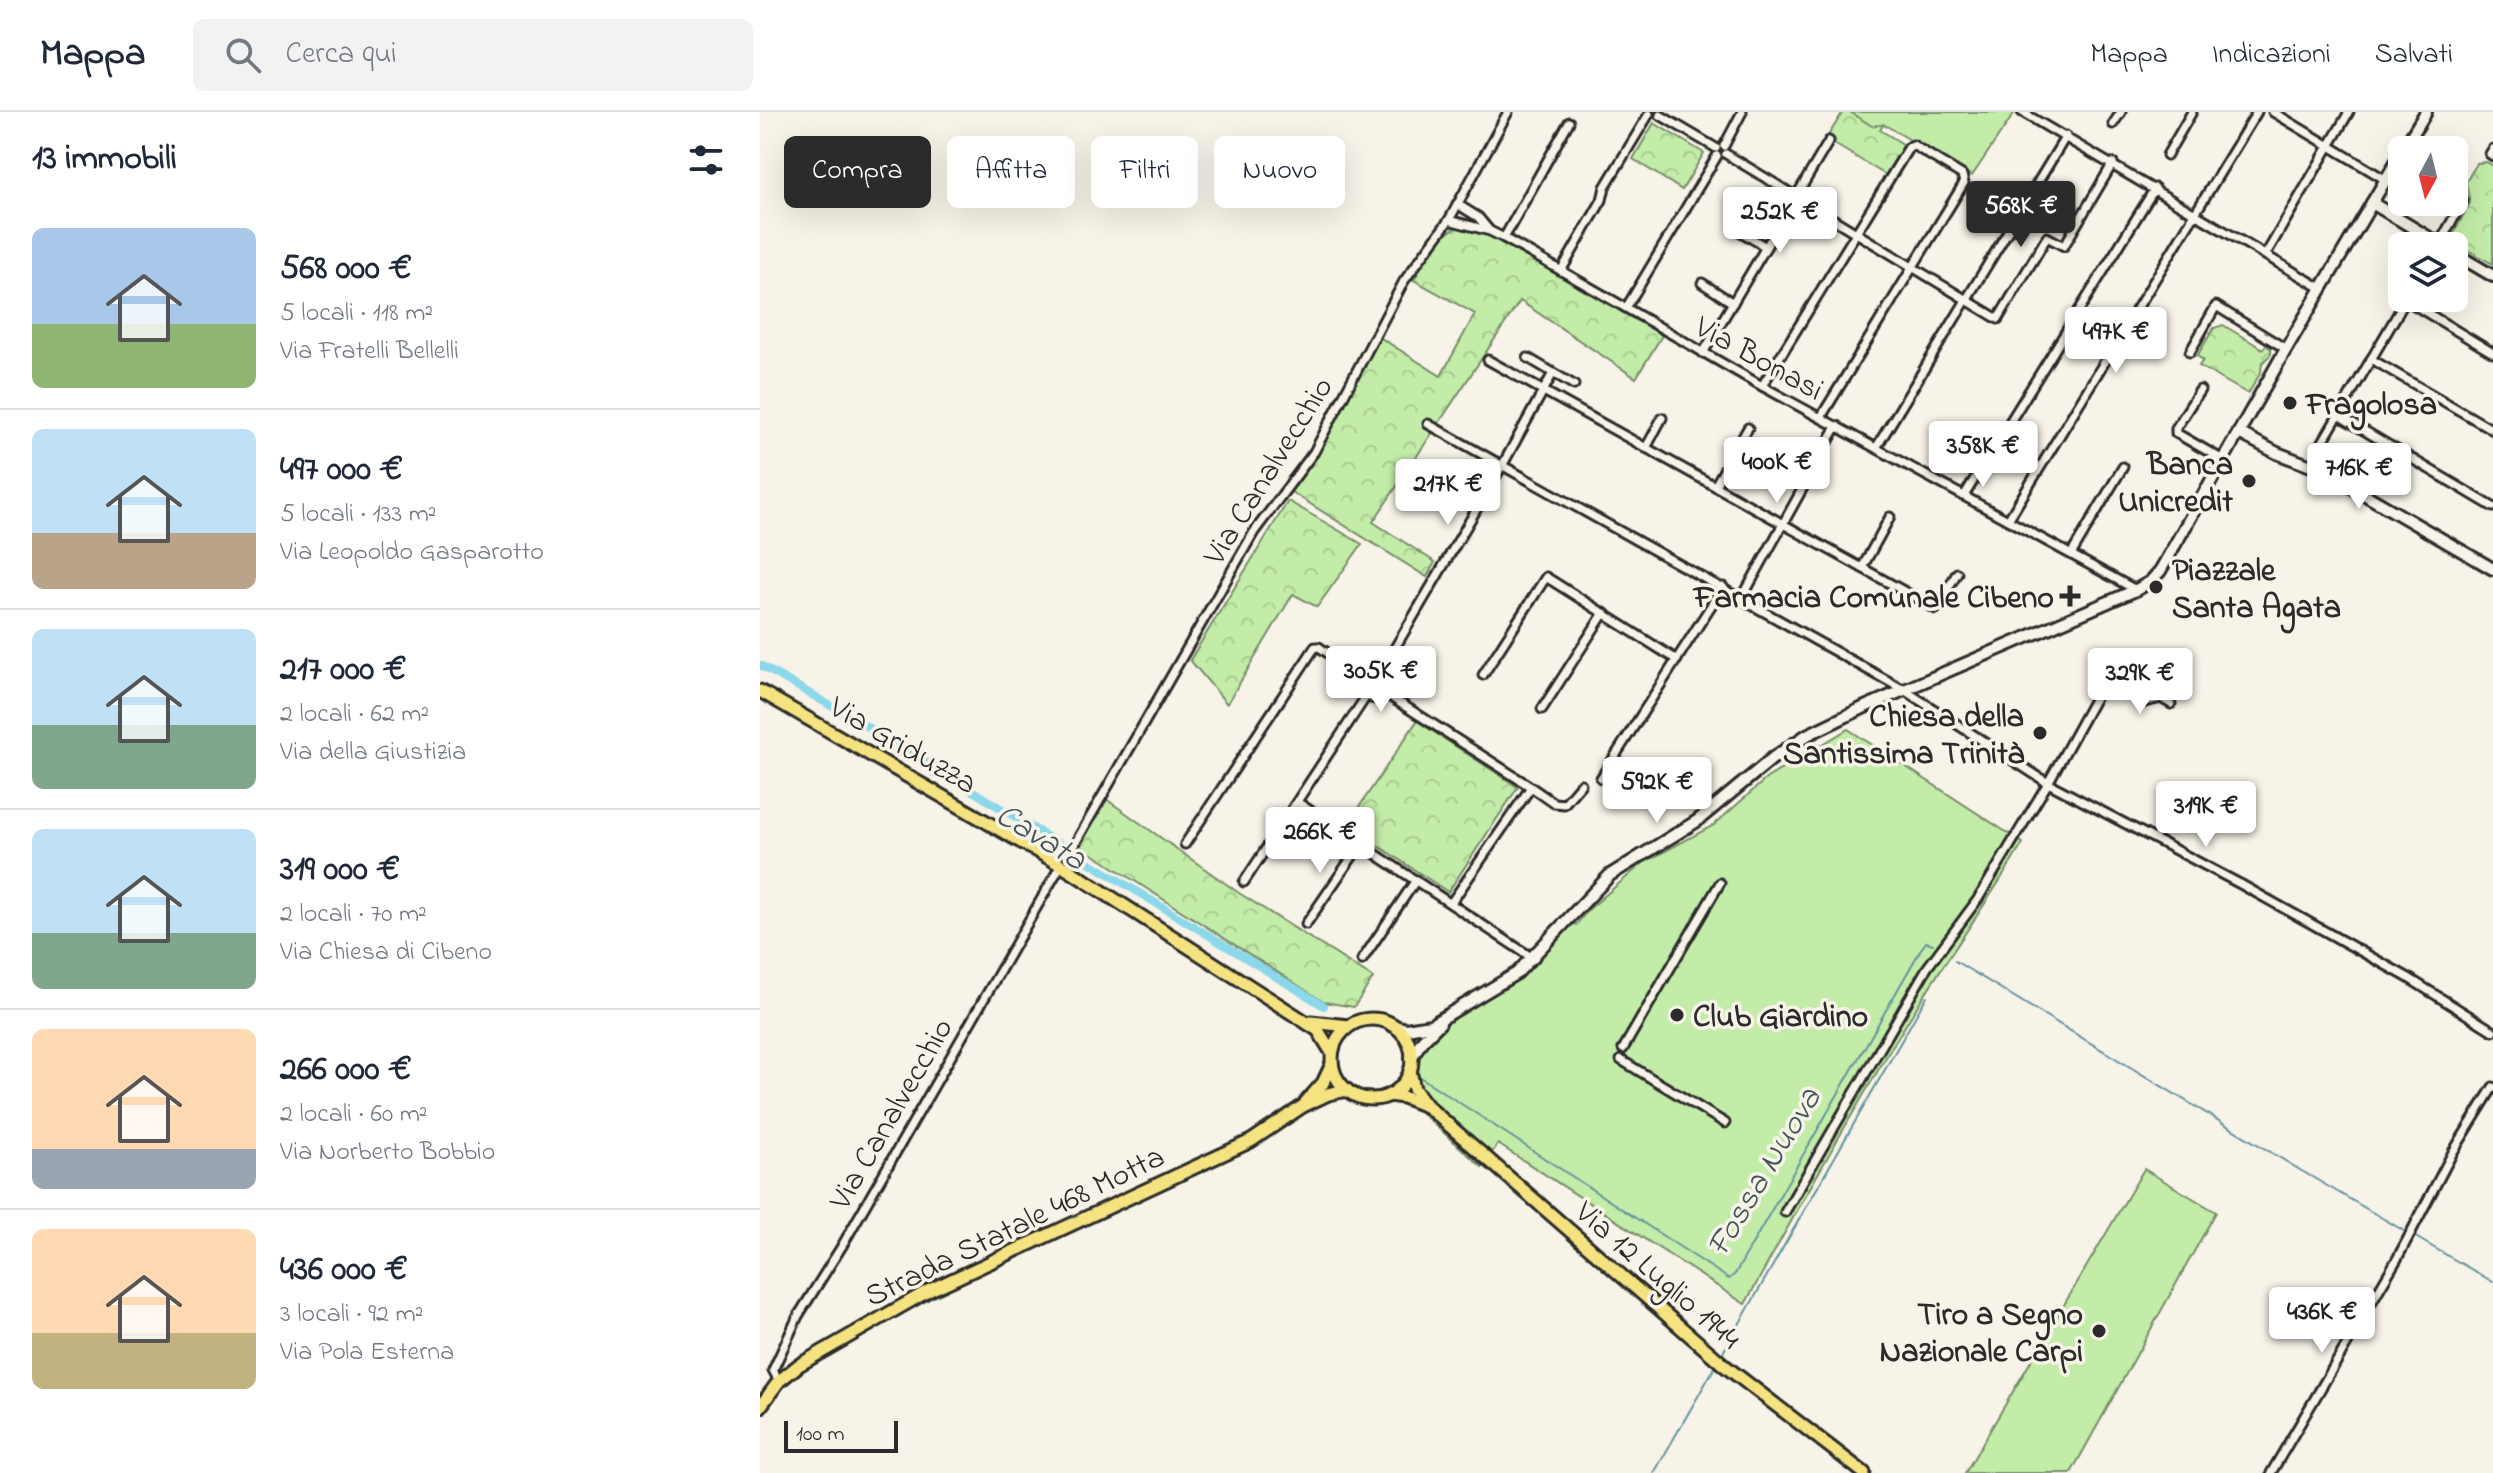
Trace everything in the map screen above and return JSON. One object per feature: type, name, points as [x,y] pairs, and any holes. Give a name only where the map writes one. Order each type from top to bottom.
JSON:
[{"type":"main road","points":[[2412,136],[2426,112]]},
{"type":"main road","points":[[1303,1106],[1323,1083],[1341,1033],[1350,1026],[1370,1020],[1418,1029],[1446,1018],[1501,985],[1534,959],[1587,897],[1625,865],[1697,821],[1789,746],[1836,720],[2150,582],[2160,571],[2388,177]]},
{"type":"main road","points":[[2372,203],[2419,232]]},
{"type":"main road","points":[[2468,261],[2493,276]]},
{"type":"main road","points":[[2239,433],[2277,453],[2324,471],[2493,569]]},
{"type":"main road","name":"Via Griduzza","points":[[760,691],[1061,865],[1306,1022],[1318,1030],[1332,1058]]},
{"type":"main road","points":[[1389,1095],[1402,1085],[1422,1041],[1446,1018]]},
{"type":"main road","name":"Via Griduzza","points":[[1306,1022],[1350,1026]]},
{"type":"main road","points":[[1391,1025],[1406,1039],[1414,1089],[1428,1107]]},
{"type":"main road","points":[[1332,1058],[1334,1074],[1347,1090],[1367,1099],[1389,1095],[1428,1107]]},
{"type":"main road","points":[[1303,1106],[1328,1094],[1347,1090]]},
{"type":"main road","name":"Strada Statale 468 Motta","points":[[760,1407],[779,1381],[799,1365],[928,1291],[1251,1141],[1303,1106]]},
{"type":"main road","name":"Via 12 Luglio 1944","points":[[1428,1107],[1708,1352],[1864,1473]]},
{"type":"street","name":"Via Canalvecchio","points":[[1069,854],[1254,532],[1314,452],[1404,281],[1449,220],[1508,112]]},
{"type":"street","points":[[1626,308],[1742,112]]},
{"type":"street","points":[[2022,112],[2321,288]]},
{"type":"street","points":[[2113,124],[2121,112]]},
{"type":"street","points":[[2167,155],[2192,112]]},
{"type":"street","points":[[2008,520],[2257,112]]},
{"type":"street","points":[[2273,112],[2386,180]]},
{"type":"street","points":[[2266,254],[2349,112]]},
{"type":"street","points":[[1561,271],[1602,200],[1605,187],[1649,113],[1653,118],[1660,114],[1998,319],[2047,237],[2064,246],[2113,163]]},
{"type":"street","points":[[1504,238],[1569,122]]},
{"type":"street","points":[[1876,448],[2066,136]]},
{"type":"street","points":[[1703,353],[1829,141]]},
{"type":"street","points":[[1762,386],[1913,145],[1964,179],[1821,417]]},
{"type":"street","points":[[1964,496],[2155,188]]},
{"type":"street","name":"Via Bonasi","points":[[1457,204],[1478,217],[1490,231]]},
{"type":"street","name":"Via Bonasi","points":[[1449,220],[1504,238],[1762,386],[2136,590]]},
{"type":"street","points":[[1736,229],[1766,247]]},
{"type":"street","points":[[1702,283],[1733,303]]},
{"type":"street","points":[[2190,352],[2216,306],[2286,349]]},
{"type":"street","points":[[2318,450],[2398,312]]},
{"type":"street","points":[[2427,312],[2493,353]]},
{"type":"street","points":[[1528,358],[1574,385]]},
{"type":"street","points":[[2371,359],[2493,430]]},
{"type":"street","points":[[1488,360],[1936,609],[1957,573]]},
{"type":"street","points":[[1366,680],[1379,675],[1553,373]]},
{"type":"street","points":[[2200,390],[2176,428],[2176,433],[2223,460]]},
{"type":"street","points":[[2338,415],[2493,507]]},
{"type":"street","points":[[1646,448],[1662,418]]},
{"type":"street","points":[[1428,424],[1904,690],[2048,783],[2407,977],[2493,1031]]},
{"type":"street","points":[[1742,598],[1837,426]]},
{"type":"street","points":[[1715,486],[1748,428]]},
{"type":"street","points":[[2072,553],[2123,467]]},
{"type":"street","points":[[1862,568],[1890,517]]},
{"type":"street","points":[[1483,675],[1546,577],[1677,660]]},
{"type":"street","points":[[1601,778],[1723,587]]},
{"type":"street","points":[[1542,709],[1604,613]]},
{"type":"street","points":[[1185,844],[1315,647],[1366,680]]},
{"type":"street","points":[[1785,1212],[1927,968],[1978,899],[2048,783],[2112,667],[2132,669],[2158,684],[2161,698]]},
{"type":"street","points":[[1367,695],[1377,699],[1386,694],[1388,685],[1379,675]]},
{"type":"street","points":[[1244,882],[1367,695],[1366,680]]},
{"type":"street","points":[[2125,691],[2145,702],[2161,698],[2171,704]]},
{"type":"street","points":[[1386,694],[1554,803],[1564,804],[1581,784]]},
{"type":"street","points":[[1451,903],[1531,787]]},
{"type":"street","points":[[1297,802],[1534,959]]},
{"type":"street","points":[[1306,924],[1361,844]]},
{"type":"street","name":"Via Canalvecchio","points":[[779,1381],[773,1370],[798,1316],[842,1246],[1058,870]]},
{"type":"street","points":[[1362,960],[1416,880]]},
{"type":"street","points":[[1623,1049],[1720,883]]},
{"type":"street","points":[[1621,1060],[1725,1123]]},
{"type":"street","points":[[2271,1473],[2493,1087]]},
{"type":"green space","points":[[1843,112],[1891,112],[1880,130],[1908,147],[1889,177],[1826,139]]},
{"type":"green space","points":[[1850,112],[2015,112],[1972,176],[1883,124],[1872,126]]},
{"type":"green space","points":[[1654,123],[1704,153],[1682,190],[1633,159]]},
{"type":"green space","points":[[2487,162],[2493,166],[2493,264],[2468,250],[2468,232],[2454,232],[2463,216],[2468,216],[2468,179],[2477,163]]},
{"type":"green space","points":[[1460,226],[1503,239],[1664,332],[1636,378],[1520,301],[1373,522],[1435,562],[1427,577],[1288,490],[1315,452],[1376,335],[1441,376],[1475,314],[1414,280],[1438,242]]},
{"type":"green space","points":[[2223,325],[2263,349],[2266,345],[2271,349],[2248,394],[2199,366],[2203,360],[2197,356],[2214,328]]},
{"type":"green space","points":[[1288,501],[1362,544],[1317,607],[1293,594],[1227,704],[1190,660]]},
{"type":"green space","points":[[1417,721],[1518,787],[1448,892],[1347,825]]},
{"type":"green space","name":"Club Giardino","points":[[1848,729],[2023,843],[1877,1073],[1745,1304],[1498,1144],[1482,1167],[1415,1107],[1417,1059],[1424,1044],[1420,1026],[1521,967],[1565,917],[1576,925],[1588,910],[1643,863],[1714,825],[1767,778]]},
{"type":"green space","points":[[1106,799],[1239,893],[1373,978],[1354,1007],[1324,1002],[1080,846]]},
{"type":"green space","name":"Tiro a Segno Nazionale Carpi","points":[[2144,1169],[2216,1212],[2071,1473],[1965,1473]]},
{"type":"waterway","name":"Cavata","points":[[760,665],[878,733],[1324,1006]]},
{"type":"waterway","name":"Fossa Nuova","points":[[1417,1075],[1729,1279],[1735,1274],[1921,949],[1926,942],[1933,944]]},
{"type":"waterway","name":"Fossa Nuova","points":[[1955,961],[2406,1232]]},
{"type":"waterway","points":[[1721,1356],[1927,996]]},
{"type":"waterway","name":"Fossa Nuova","points":[[2412,1235],[2493,1282]]},
{"type":"waterway","points":[[1654,1473],[1716,1365]]},
{"type":"place","name":"Fragolosa","points":[[2290,403]]},
{"type":"place","name":"Banca Unicredit","points":[[2249,481]]},
{"type":"place","name":"Piazzale Santa Agata","points":[[2156,587]]},
{"type":"place","name":"Farmacia Comunale Cibeno","points":[[2070,596]]},
{"type":"place","name":"Chiesa della Santissima Trinità","points":[[2040,733]]},
{"type":"place","name":"Club Giardino","points":[[1677,1015]]},
{"type":"place","name":"Tiro a Segno Nazionale Carpi","points":[[2099,1331]]}]
